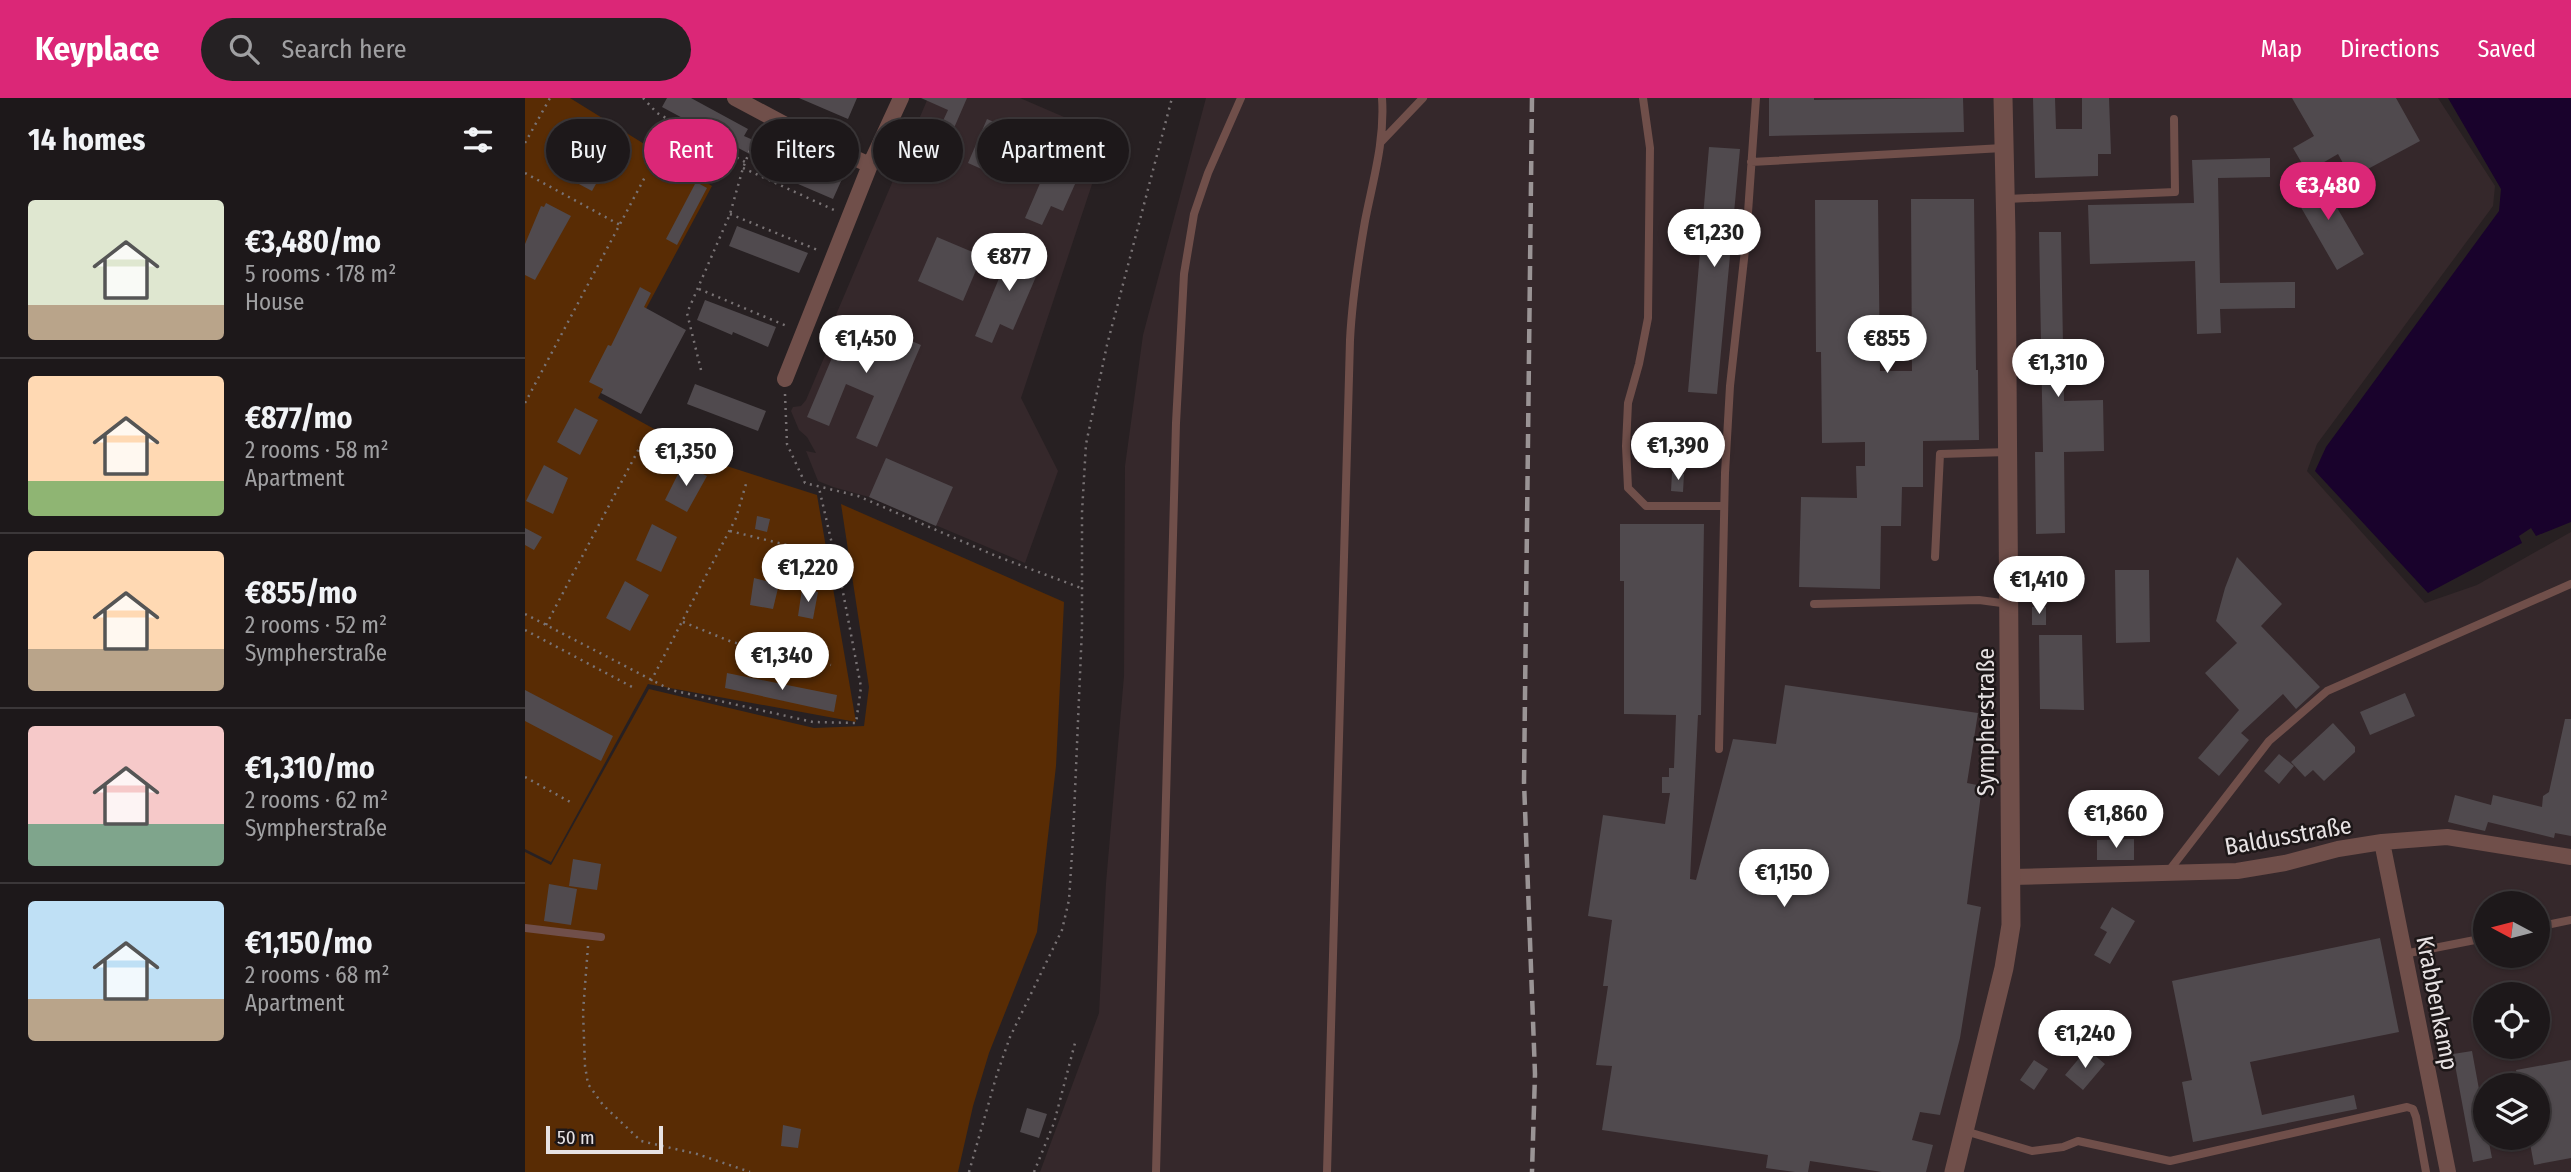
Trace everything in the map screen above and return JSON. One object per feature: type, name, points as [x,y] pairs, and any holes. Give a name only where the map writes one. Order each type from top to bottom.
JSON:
[{"type":"street","points":[[735,98],[812,139],[870,165]]},
{"type":"street","points":[[785,379],[832,256],[901,98]]},
{"type":"street","name":"Sympherstraße","points":[[1954,1172],[2004,968],[2011,925],[2003,98]]},
{"type":"street","name":"Baldusstraße","points":[[2011,877],[2237,871],[2285,863],[2338,849],[2382,842],[2447,837],[2571,857]]},
{"type":"street","name":"Krabbenkamp","points":[[2382,842],[2448,1172]]},
{"type":"lane","points":[[1156,1172],[1176,423],[1184,274],[1195,214],[1208,173],[1241,98]]},
{"type":"lane","points":[[1327,1172],[1350,340],[1352,307],[1364,229],[1384,122],[1382,98]]},
{"type":"lane","points":[[1381,142],[1423,98]]},
{"type":"lane","points":[[1643,98],[1650,148],[1648,318],[1628,403],[1628,488],[1646,506],[1724,506]]},
{"type":"lane","points":[[1719,749],[1724,506],[1731,386],[1746,242],[1756,98]]},
{"type":"lane","points":[[2005,199],[2175,192],[2174,120]]},
{"type":"lane","points":[[1751,162],[2004,148]]},
{"type":"lane","points":[[1935,557],[1940,454],[2008,452]]},
{"type":"lane","points":[[2167,873],[2269,741],[2327,691],[2571,584]]},
{"type":"lane","points":[[1814,604],[1979,600],[2009,604]]},
{"type":"lane","points":[[2550,924],[2571,920]]},
{"type":"lane","points":[[525,928],[601,937]]},
{"type":"lane","points":[[2405,954],[2473,940]]},
{"type":"lane","points":[[1964,1131],[2032,1151],[2063,1147],[2078,1141],[2170,1161],[2407,1107],[2413,1109],[2416,1117],[2426,1172]]},
{"type":"path","points":[[525,144],[549,98]]},
{"type":"path","points":[[969,1172],[1007,1046],[1062,930],[1066,915],[1073,838],[1086,444],[1107,345],[1172,98]]},
{"type":"path","points":[[646,99],[657,113],[745,162]]},
{"type":"path","points":[[701,370],[687,313],[730,214],[745,162],[764,114]]},
{"type":"path","points":[[743,168],[850,217]]},
{"type":"path","points":[[525,173],[619,225]]},
{"type":"path","points":[[525,403],[644,179]]},
{"type":"path","points":[[730,214],[832,256]]},
{"type":"path","points":[[699,289],[803,333]]},
{"type":"path","points":[[785,379],[787,444],[805,483],[858,496],[1081,588]]},
{"type":"path","points":[[546,625],[642,443]]},
{"type":"path","points":[[651,681],[736,518],[745,484]]},
{"type":"path","points":[[525,614],[671,690],[813,722],[856,723],[861,687],[819,488]]},
{"type":"path","points":[[729,531],[795,547]]},
{"type":"path","points":[[683,622],[732,642],[831,665]]},
{"type":"path","points":[[525,630],[636,689]]},
{"type":"path","points":[[525,777],[572,803]]},
{"type":"path","points":[[590,935],[585,963],[583,1012],[588,1084],[603,1105],[641,1141],[697,1154],[750,1172]]},
{"type":"path","points":[[1034,1172],[1054,1122],[1075,1043]]},
{"type":"shaded area","points":[[525,98],[570,98],[604,119],[546,119],[546,182],[630,182],[630,135],[644,144],[644,182],[706,182],[712,186],[598,398],[714,462],[817,495],[856,722],[648,684],[551,862],[525,849]]},
{"type":"shaded area","points":[[928,98],[1020,98],[1069,119],[977,119],[977,182],[1093,182],[1021,398],[1058,471],[1025,563],[869,497],[818,481],[806,451],[816,453],[807,437],[799,430],[791,411],[806,400],[832,339],[827,336],[892,182],[963,182],[963,119],[919,119]]},
{"type":"shaded area","points":[[1206,98],[2438,98],[2495,186],[2493,206],[2317,444],[2307,471],[2425,603],[2477,585],[2571,532],[2571,1172],[1040,1172],[1099,1013],[1106,883],[1124,676],[1125,466],[1143,335]]},
{"type":"shaded area","points":[[2448,98],[2571,98],[2571,522],[2536,536],[2531,528],[2519,536],[2522,543],[2428,593],[2315,471],[2326,447],[2499,211],[2501,189]]},
{"type":"shaded area","points":[[841,504],[1064,602],[1056,766],[1037,932],[989,1053],[973,1106],[958,1172],[525,1172],[525,852],[551,865],[649,689],[814,728],[864,726],[869,687]]},
{"type":"building","points":[[667,98],[691,98],[730,119],[684,119],[662,107]]},
{"type":"building","points":[[799,98],[857,98],[848,119]]},
{"type":"building","points":[[921,98],[967,98],[958,119],[944,119],[948,110]]},
{"type":"building","points":[[1769,98],[1963,98],[1964,132],[1769,136]]},
{"type":"building","points":[[2033,98],[2055,98],[2056,129],[2082,129],[2082,98],[2109,98],[2111,154],[2098,154],[2098,176],[2035,178]]},
{"type":"building","points":[[2292,98],[2396,98],[2420,141],[2351,178],[2338,154],[2307,172],[2293,148],[2314,136]]},
{"type":"building","points":[[737,123],[748,129],[744,136],[751,139],[751,155],[737,147]]},
{"type":"building","points":[[977,142],[977,167],[968,163]]},
{"type":"building","points":[[1709,147],[1740,149],[1717,394],[1688,392]]},
{"type":"building","points":[[2270,158],[2270,177],[2218,178],[2220,283],[2295,282],[2295,308],[2220,309],[2221,333],[2197,334],[2195,261],[2090,264],[2088,205],[2194,203],[2192,160]]},
{"type":"building","points":[[2318,175],[2364,254],[2337,270],[2291,190]]},
{"type":"building","points":[[575,182],[597,182],[592,191]]},
{"type":"building","points":[[696,182],[707,188],[677,245],[666,239]]},
{"type":"building","points":[[794,182],[841,182],[833,199]]},
{"type":"building","points":[[1041,182],[1076,182],[1063,211],[1051,206],[1042,225],[1025,218]]},
{"type":"building","points":[[1911,199],[1974,199],[1979,440],[1923,441],[1923,487],[1902,487],[1901,526],[1881,526],[1880,589],[1799,587],[1801,497],[1857,498],[1856,466],[1865,466],[1865,442],[1822,443],[1821,352],[1816,352],[1815,200],[1878,200],[1880,371],[1912,371]]},
{"type":"building","points":[[546,203],[571,216],[535,280],[525,275],[525,244],[541,206],[544,207]]},
{"type":"building","points":[[737,226],[808,253],[799,273],[729,246]]},
{"type":"building","points":[[2039,232],[2061,232],[2064,401],[2103,400],[2104,451],[2064,452],[2065,533],[2036,534],[2035,452],[2043,452]]},
{"type":"building","points":[[937,237],[982,256],[963,301],[918,281]]},
{"type":"building","points":[[1015,240],[1033,248],[1025,267],[1038,272],[1013,330],[1000,324],[992,343],[975,336]]},
{"type":"building","points":[[640,287],[651,293],[644,307],[686,330],[641,414],[601,393],[603,389],[589,382],[608,345],[611,346]]},
{"type":"building","points":[[705,300],[776,327],[768,347],[697,320]]},
{"type":"building","points":[[850,315],[921,345],[877,447],[856,438],[874,396],[846,384],[829,426],[807,417]]},
{"type":"building","points":[[695,384],[766,411],[758,431],[687,404]]},
{"type":"building","points":[[575,408],[598,420],[580,455],[557,442]]},
{"type":"building","points":[[886,458],[953,487],[936,526],[869,497]]},
{"type":"building","points":[[683,464],[707,476],[687,512],[665,500]]},
{"type":"building","points":[[544,465],[568,478],[553,514],[526,501]]},
{"type":"building","points":[[1672,473],[1684,474],[1683,492],[1671,491]]},
{"type":"building","points":[[757,516],[770,519],[767,532],[755,529]]},
{"type":"building","points":[[652,524],[677,537],[661,572],[636,560]]},
{"type":"building","points":[[1620,524],[1704,524],[1701,715],[1698,715],[1690,879],[1696,880],[1733,739],[1776,744],[1785,685],[1978,713],[1967,783],[1982,786],[1967,904],[1981,907],[1960,1038],[1940,1115],[1920,1112],[1912,1140],[1933,1145],[1926,1172],[1882,1172],[1810,1161],[1808,1172],[1795,1172],[1766,1168],[1768,1155],[1602,1130],[1612,1066],[1596,1065],[1608,986],[1603,986],[1612,920],[1588,916],[1603,815],[1665,824],[1670,793],[1662,793],[1662,777],[1669,777],[1669,768],[1674,768],[1676,715],[1624,714],[1624,581],[1620,581]]},
{"type":"building","points":[[525,528],[542,537],[534,550],[525,545]]},
{"type":"building","points":[[2237,557],[2282,604],[2261,626],[2320,687],[2296,709],[2283,694],[2241,733],[2249,740],[2219,776],[2198,758],[2239,710],[2205,673],[2237,643],[2216,621]]},
{"type":"building","points":[[2115,570],[2149,570],[2150,642],[2116,643]]},
{"type":"building","points":[[754,578],[779,584],[773,609],[750,605]]},
{"type":"building","points":[[625,581],[649,595],[630,631],[606,618]]},
{"type":"building","points":[[802,589],[818,592],[813,619],[798,616]]},
{"type":"building","points":[[2032,607],[2046,607],[2046,625],[2032,625]]},
{"type":"building","points":[[2039,635],[2082,635],[2084,710],[2040,709]]},
{"type":"building","points":[[727,673],[837,695],[834,712],[725,688]]},
{"type":"building","points":[[525,690],[613,736],[601,761],[525,721]]},
{"type":"building","points":[[2405,693],[2415,716],[2370,735],[2360,712]]},
{"type":"building","points":[[2565,719],[2571,719],[2571,836],[2555,833],[2554,838],[2488,822],[2485,831],[2448,822],[2455,795],[2491,805],[2493,795],[2542,807],[2543,796],[2549,792]]},
{"type":"building","points":[[2333,723],[2355,747],[2355,752],[2324,781],[2313,770],[2305,777],[2291,762]]},
{"type":"building","points":[[2279,754],[2294,766],[2279,784],[2264,771]]},
{"type":"building","points":[[2134,839],[2134,860],[2097,860],[2097,840]]},
{"type":"building","points":[[573,859],[601,864],[597,890],[569,886]]},
{"type":"building","points":[[549,884],[577,889],[571,925],[544,921]]},
{"type":"building","points":[[2112,907],[2135,921],[2110,964],[2094,955],[2107,932],[2100,928]]},
{"type":"building","points":[[2380,938],[2399,1032],[2250,1062],[2262,1115],[2354,1095],[2357,1109],[2193,1142],[2182,1082],[2192,1080],[2172,981]]},
{"type":"building","points":[[2087,1049],[2105,1064],[2083,1090],[2065,1075]]},
{"type":"building","points":[[2472,1051],[2476,1073],[2473,1073],[2473,1150],[2490,1150],[2492,1158],[2473,1162],[2453,1054]]},
{"type":"building","points":[[2034,1060],[2048,1069],[2034,1090],[2020,1080]]},
{"type":"building","points":[[2571,1060],[2571,1158],[2534,1165],[2531,1150],[2550,1150],[2550,1073],[2517,1073],[2516,1070]]},
{"type":"building","points":[[1027,1108],[1047,1114],[1039,1138],[1020,1132]]},
{"type":"building","points":[[783,1125],[801,1129],[798,1148],[781,1146]]},
{"type":"railway","points":[[1532,98],[1524,782],[1535,1074],[1532,1172]]}]
